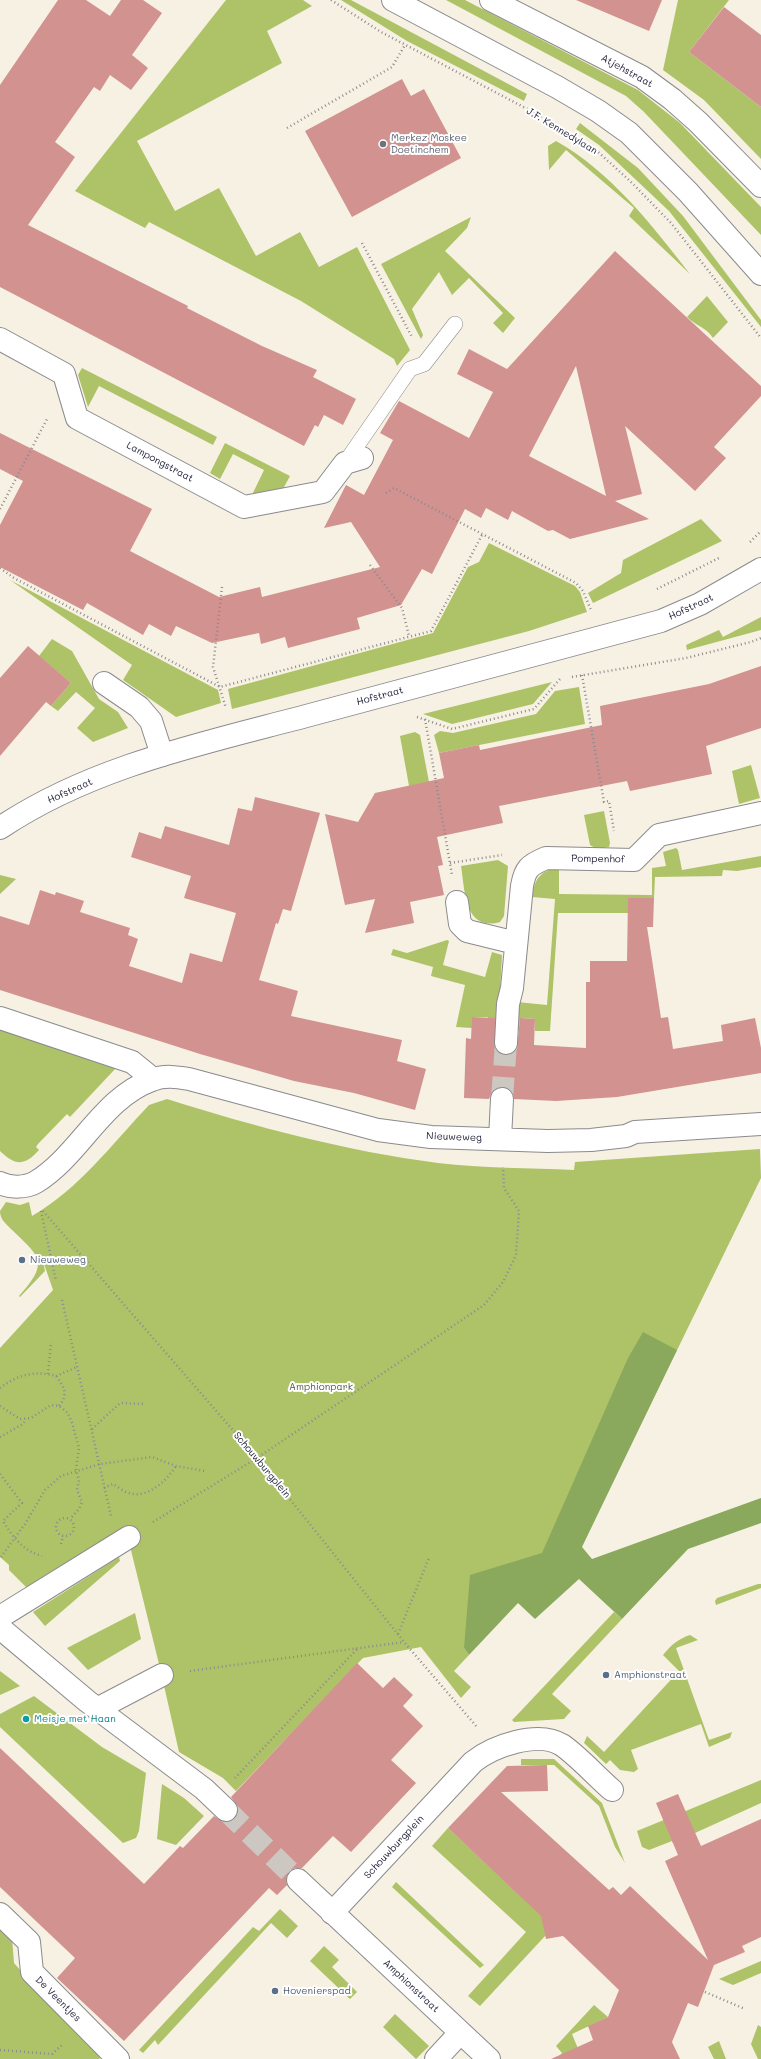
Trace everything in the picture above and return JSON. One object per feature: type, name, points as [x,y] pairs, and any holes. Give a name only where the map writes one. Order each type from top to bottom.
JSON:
[{"type":"street","points":[[393,0],[557,87],[598,111],[629,133],[688,192],[761,274]]},
{"type":"street","name":"Atjehstraat","points":[[490,0],[642,77],[672,99],[698,122],[761,186]]},
{"type":"street","name":"Lampongstraat","points":[[0,339],[64,374],[77,418],[244,507],[323,492],[354,461]]},
{"type":"street","name":"Hofstraat","points":[[0,828],[42,803],[76,788],[162,755],[661,621],[700,604],[761,569]]},
{"type":"street","points":[[104,682],[139,707],[151,721],[162,755]]},
{"type":"street","name":"Pompenhof","points":[[525,872],[534,863],[546,858],[634,860],[659,835],[761,813]]},
{"type":"street","points":[[506,1043],[508,1004],[512,988],[522,886],[525,872]]},
{"type":"street","points":[[457,902],[460,924],[466,931],[516,942]]},
{"type":"street","points":[[0,1018],[132,1062],[153,1079]]},
{"type":"street","name":"Nieuweweg","points":[[0,1183],[20,1187],[34,1183],[50,1171],[116,1103],[134,1088],[153,1079],[170,1076],[189,1079],[378,1130],[431,1137],[591,1140],[626,1136],[635,1132],[761,1124]]},
{"type":"street","points":[[500,1138],[502,1099]]},
{"type":"street","points":[[0,1617],[129,1537]]},
{"type":"street","points":[[0,1628],[97,1709],[204,1789],[226,1810]]},
{"type":"street","points":[[97,1709],[162,1675]]},
{"type":"street","name":"Schouwburgplein","points":[[332,1913],[473,1762],[492,1749],[519,1741],[549,1740],[561,1745],[612,1790]]},
{"type":"street","points":[[298,1880],[332,1913]]},
{"type":"street","name":"Amphionstraat","points":[[332,1913],[489,2059]]},
{"type":"street","name":"De Veentjes","points":[[0,1914],[29,1942],[32,1972],[118,2059]]},
{"type":"street","points":[[436,2059],[460,2033]]},
{"type":"lane","name":"Lampongstraat","points":[[354,461],[410,369],[425,362],[455,324]]},
{"type":"path","name":"J.F. Kennedylaan","points":[[331,0],[405,45],[552,122],[597,151],[630,181],[670,223],[761,338]]},
{"type":"path","points":[[287,128],[392,67],[405,45]]},
{"type":"path","points":[[362,244],[425,362]]},
{"type":"path","points":[[0,509],[66,381]]},
{"type":"path","points":[[386,493],[394,488],[576,583],[583,591],[593,616]]},
{"type":"path","points":[[0,568],[14,578],[220,687],[431,631],[482,535]]},
{"type":"path","points":[[370,566],[402,608],[408,636]]},
{"type":"path","points":[[222,587],[213,667],[228,714]]},
{"type":"path","points":[[582,675],[604,802],[609,801],[619,859]]},
{"type":"path","points":[[414,716],[452,729],[534,709],[560,678]]},
{"type":"path","points":[[425,720],[457,902]]},
{"type":"path","points":[[450,863],[501,854],[525,872]]},
{"type":"path","points":[[129,1537],[257,1458],[484,1305],[503,1282],[516,1255],[519,1210],[504,1188],[500,1138]]},
{"type":"path","name":"Schouwburgplein","points":[[56,1281],[40,1208],[257,1458],[404,1642],[469,1716],[492,1749]]},
{"type":"path","points":[[62,1300],[112,1518]]},
{"type":"path","points":[[48,1374],[51,1342]]},
{"type":"path","points":[[0,1388],[12,1379],[26,1374],[48,1374],[56,1376],[77,1366]]},
{"type":"path","points":[[56,1376],[65,1391],[66,1396],[59,1406]]},
{"type":"path","points":[[92,1429],[120,1403],[143,1404]]},
{"type":"path","points":[[0,1406],[20,1419],[31,1418],[51,1405],[59,1406],[68,1413],[79,1448],[76,1470],[79,1480],[77,1490],[82,1502],[79,1509],[70,1519]]},
{"type":"path","points":[[0,1437],[23,1424],[26,1419]]},
{"type":"path","points":[[1,1557],[45,1490],[61,1476],[76,1470],[100,1464],[142,1458],[157,1458],[176,1466],[205,1471]]},
{"type":"path","points":[[104,1488],[113,1484],[129,1493],[137,1494],[149,1491],[169,1477],[176,1466]]},
{"type":"path","points":[[0,1474],[22,1503],[1,1521],[14,1539],[36,1554],[47,1557]]},
{"type":"path","points":[[62,1518],[70,1519],[74,1525],[73,1531],[69,1535],[63,1536],[57,1530],[56,1524],[62,1518]]},
{"type":"path","points":[[59,1550],[63,1536]]},
{"type":"path","points":[[398,1634],[429,1558]]},
{"type":"path","points":[[162,1675],[404,1642]]},
{"type":"path","points":[[235,1779],[358,1648]]},
{"type":"path","points":[[704,1992],[745,2009]]},
{"type":"path","points":[[0,2050],[52,2054],[84,2025]]},
{"type":"green space","points":[[226,0],[303,0],[312,6],[267,31],[282,63],[137,141],[175,211],[219,188],[256,256],[300,232],[319,267],[357,247],[410,350],[397,366],[394,359],[301,301],[149,222],[145,228],[75,191]]},
{"type":"green space","points":[[341,0],[351,0],[527,94],[524,101],[407,41]]},
{"type":"green space","points":[[446,0],[465,0],[638,90],[680,123],[761,207],[761,235],[644,112],[626,96]]},
{"type":"green space","points":[[678,0],[729,0],[689,52],[761,107],[761,159],[704,100],[663,70]]},
{"type":"green space","points":[[580,123],[638,168],[683,216],[761,320],[761,327],[669,211],[599,145],[576,129]]},
{"type":"green space","points":[[556,141],[595,168],[613,184],[661,237],[690,274],[629,216],[634,208],[566,150],[549,170],[548,146]]},
{"type":"green space","points":[[471,217],[467,228],[445,251],[515,318],[503,333],[493,323],[503,313],[469,278],[452,295],[439,272],[412,309],[423,335],[421,339],[381,264]]},
{"type":"green space","points":[[707,296],[728,322],[713,338],[707,331],[687,317]]},
{"type":"green space","points":[[82,368],[217,437],[213,445],[99,386],[88,407],[78,375]]},
{"type":"green space","points":[[225,443],[290,476],[283,489],[252,495],[264,470],[233,454],[220,479],[210,473]]},
{"type":"green space","points":[[701,519],[722,541],[593,603],[588,593],[621,573],[623,560]]},
{"type":"green space","points":[[489,543],[575,586],[580,592],[587,612],[529,631],[232,709],[228,689],[433,633],[468,567],[479,562]]},
{"type":"green space","points":[[10,580],[218,690],[221,703],[176,717],[123,680],[132,665]]},
{"type":"green space","points":[[761,617],[761,630],[687,650],[686,645],[719,630],[723,637]]},
{"type":"green space","points":[[52,639],[72,651],[99,699],[118,712],[128,728],[93,742],[77,728],[95,708],[76,692],[58,711],[51,706],[71,683],[39,656]]},
{"type":"green space","points":[[552,682],[533,704],[452,724],[423,714]]},
{"type":"green space","points":[[579,687],[585,724],[439,753],[434,735],[440,731],[453,733],[536,714],[555,691]]},
{"type":"green space","points":[[415,732],[420,735],[429,782],[409,786],[400,736]]},
{"type":"green space","points":[[751,765],[760,798],[739,804],[732,771]]},
{"type":"green space","points":[[604,811],[610,843],[609,847],[597,849],[590,845],[584,815]]},
{"type":"green space","points":[[676,848],[678,850],[682,870],[761,856],[761,867],[737,871],[723,870],[722,876],[655,877],[654,898],[628,898],[628,913],[558,913],[550,1031],[535,1031],[535,1019],[520,1018],[519,1030],[511,1030],[517,1002],[547,1005],[555,899],[532,897],[535,885],[540,876],[547,870],[559,867],[559,894],[652,895],[652,868],[666,866],[663,852]]},
{"type":"green space","points":[[498,860],[508,866],[504,916],[500,922],[488,923],[479,921],[468,907],[461,866]]},
{"type":"green space","points":[[0,875],[16,879],[0,894]]},
{"type":"green space","points":[[447,940],[449,941],[443,965],[485,977],[492,952],[502,955],[498,1030],[487,1029],[488,1017],[472,1017],[472,1028],[456,1027],[465,985],[431,976],[433,967],[391,955],[393,949],[407,953]]},
{"type":"green space","points":[[0,1027],[116,1068],[70,1117],[67,1114],[38,1144],[36,1147],[39,1150],[34,1155],[29,1159],[20,1162],[10,1159],[0,1151]]},
{"type":"green space","name":"Amphionpark","points":[[167,1099],[234,1119],[335,1145],[404,1158],[455,1165],[574,1170],[575,1162],[760,1149],[761,1178],[581,1547],[464,1648],[469,1655],[454,1671],[471,1687],[461,1698],[421,1647],[363,1658],[236,1791],[223,1778],[179,1752],[125,1526],[27,1588],[9,1570],[9,1565],[0,1557],[0,1348],[53,1290],[43,1261],[45,1271],[20,1297],[19,1296],[29,1285],[35,1275],[38,1267],[38,1260],[29,1246],[3,1221],[0,1211],[6,1202],[20,1205],[29,1202],[32,1216],[49,1205],[65,1193],[94,1165],[149,1105]]},
{"type":"green space","points":[[643,1332],[677,1350],[582,1547],[592,1559],[761,1498],[761,1523],[688,1549],[622,1619],[579,1579],[535,1619],[518,1603],[469,1655],[464,1648],[470,1575],[542,1553],[628,1358]]},
{"type":"green space","points":[[119,1557],[120,1561],[45,1626],[33,1612]]},
{"type":"green space","points":[[761,1584],[761,1588],[716,1605],[715,1601],[717,1598]]},
{"type":"green space","points":[[614,1612],[622,1619],[552,1694],[571,1711],[564,1719],[514,1722],[512,1720]]},
{"type":"green space","points":[[135,1613],[141,1639],[88,1670],[67,1648]]},
{"type":"green space","points":[[690,1635],[698,1640],[676,1648],[709,1740],[732,1732],[730,1738],[709,1747],[701,1724],[631,1750],[638,1769],[634,1772],[620,1770],[610,1760],[606,1764],[584,1743],[587,1736],[604,1752],[679,1671],[663,1655],[675,1643]]},
{"type":"green space","points":[[0,1671],[20,1686],[0,1695]]},
{"type":"green space","points":[[34,1696],[102,1747],[146,1773],[139,1831],[136,1838],[123,1843],[0,1727],[0,1714]]},
{"type":"green space","points":[[521,1759],[554,1759],[602,1803],[625,1863],[615,1847],[599,1806],[554,1765],[521,1765]]},
{"type":"green space","points":[[761,1780],[761,1803],[673,1843],[672,1841],[649,1850],[642,1847],[637,1831]]},
{"type":"green space","points":[[162,1784],[184,1798],[204,1816],[176,1845],[157,1839]]},
{"type":"green space","points":[[448,1828],[541,1915],[579,1874],[546,1935],[480,2006],[468,1996],[526,1932],[432,1846]]},
{"type":"green space","points":[[396,1882],[484,1965],[480,1968],[392,1887]]},
{"type":"green space","points":[[280,1909],[298,1926],[287,1938],[271,1923],[158,2045],[155,2040],[143,2053],[139,2050],[253,1927],[259,1931]]},
{"type":"green space","points":[[0,1928],[12,1938],[14,1963],[68,2024],[101,2057],[99,2059],[0,2059]]},
{"type":"green space","points":[[324,1946],[339,1960],[332,1967],[357,1992],[350,1999],[310,1961]]},
{"type":"green space","points":[[761,1961],[761,1973],[733,1985],[719,1979]]},
{"type":"green space","points":[[594,2005],[608,2017],[572,2034],[581,2056],[557,2059],[562,2053],[556,2046]]},
{"type":"green space","points":[[395,2014],[429,2046],[416,2059],[383,2027]]},
{"type":"green space","points":[[758,2025],[761,2027],[761,2059],[758,2059],[751,2044]]},
{"type":"green space","points":[[719,2041],[726,2059],[714,2059],[708,2047]]},
{"type":"building","points":[[58,0],[86,0],[110,16],[121,0],[143,0],[162,13],[132,55],[148,68],[131,90],[110,75],[100,91],[94,87],[55,142],[75,157],[28,225],[188,306],[187,308],[262,346],[317,370],[313,377],[356,399],[343,425],[324,415],[318,427],[315,425],[304,446],[0,287],[0,85]]},
{"type":"building","points":[[576,0],[662,0],[649,31]]},
{"type":"building","points":[[724,7],[761,35],[761,107],[689,52]]},
{"type":"building","name":"Merkez Moskee Doetinchem","points":[[402,79],[411,96],[424,89],[461,158],[352,217],[305,131]]},
{"type":"building","points":[[615,251],[761,386],[761,396],[714,447],[726,458],[695,491],[625,426],[642,494],[615,501],[649,519],[570,539],[553,530],[548,531],[512,511],[508,520],[486,508],[481,518],[465,509],[432,574],[422,569],[401,605],[357,618],[360,629],[288,648],[285,637],[261,644],[259,633],[212,643],[176,626],[171,636],[149,624],[143,635],[87,603],[83,610],[0,567],[0,525],[23,481],[0,469],[0,433],[152,509],[130,551],[219,597],[260,587],[262,597],[380,567],[351,522],[324,528],[346,485],[364,495],[393,440],[380,433],[399,401],[469,438],[493,392],[457,374],[469,349],[507,369]],"holes":[[[576,366],[606,496],[529,456]]]},
{"type":"building","points":[[28,646],[71,683],[51,706],[46,702],[0,756],[0,678]]},
{"type":"building","points":[[761,666],[761,728],[706,746],[712,774],[630,791],[627,781],[499,806],[503,823],[437,837],[443,865],[438,866],[444,895],[410,902],[414,923],[365,933],[375,899],[345,905],[325,814],[358,822],[375,793],[444,778],[439,753],[479,745],[480,750],[602,725],[600,706],[709,684]]},
{"type":"building","points":[[255,797],[320,813],[291,911],[283,909],[278,924],[276,923],[259,980],[298,991],[291,1016],[402,1040],[397,1061],[426,1069],[415,1110],[354,1093],[294,1081],[200,1054],[0,990],[0,916],[29,925],[40,890],[55,895],[56,892],[84,901],[80,912],[130,928],[128,935],[138,939],[129,966],[182,983],[190,953],[222,962],[236,913],[184,898],[191,876],[131,857],[139,832],[161,839],[165,826],[229,845],[238,808],[252,811]]},
{"type":"building","points":[[628,898],[654,898],[653,927],[647,927],[661,1018],[668,1017],[673,1049],[723,1041],[721,1025],[755,1018],[761,1048],[761,1073],[617,1097],[556,1101],[514,1099],[513,1094],[509,1089],[502,1087],[497,1088],[492,1092],[489,1099],[464,1098],[466,1038],[471,1039],[472,1017],[495,1018],[495,1048],[499,1053],[505,1055],[512,1054],[517,1049],[520,1018],[535,1019],[534,1045],[586,1048],[586,982],[590,982],[590,961],[627,961]]},
{"type":"building","points":[[357,1663],[383,1688],[394,1677],[413,1695],[403,1706],[423,1726],[391,1760],[416,1783],[351,1852],[333,1836],[302,1868],[295,1868],[289,1871],[286,1878],[287,1885],[277,1895],[269,1888],[124,2041],[57,1978],[75,1958],[0,1887],[0,1748],[144,1884],[180,1846],[183,1848],[214,1816],[223,1822],[229,1822],[235,1819],[238,1813],[238,1807],[231,1797]]},
{"type":"building","points":[[547,1765],[548,1791],[501,1792],[609,1890],[613,1887],[621,1895],[630,1886],[708,1960],[665,1861],[678,1855],[656,1803],[678,1794],[701,1846],[761,1819],[761,1937],[742,1946],[745,1952],[714,1965],[698,2007],[688,2003],[672,2042],[680,2059],[551,2059],[593,2040],[588,2026],[608,2017],[619,1990],[563,1936],[546,1939],[541,1916],[448,1828],[507,1766]]},
{"type":"tunnel","points":[[502,1099],[506,1043]]},
{"type":"tunnel","points":[[226,1810],[298,1880]]},
{"type":"place","name":"Merkez Moskee Doetinchem","points":[[383,144]]},
{"type":"place","name":"Nieuweweg","points":[[22,1260]]},
{"type":"place","name":"Amphionstraat","points":[[606,1675]]},
{"type":"place","name":"Meisje met Haan","points":[[26,1719]]},
{"type":"place","name":"Hovenierspad","points":[[275,1991]]}]
